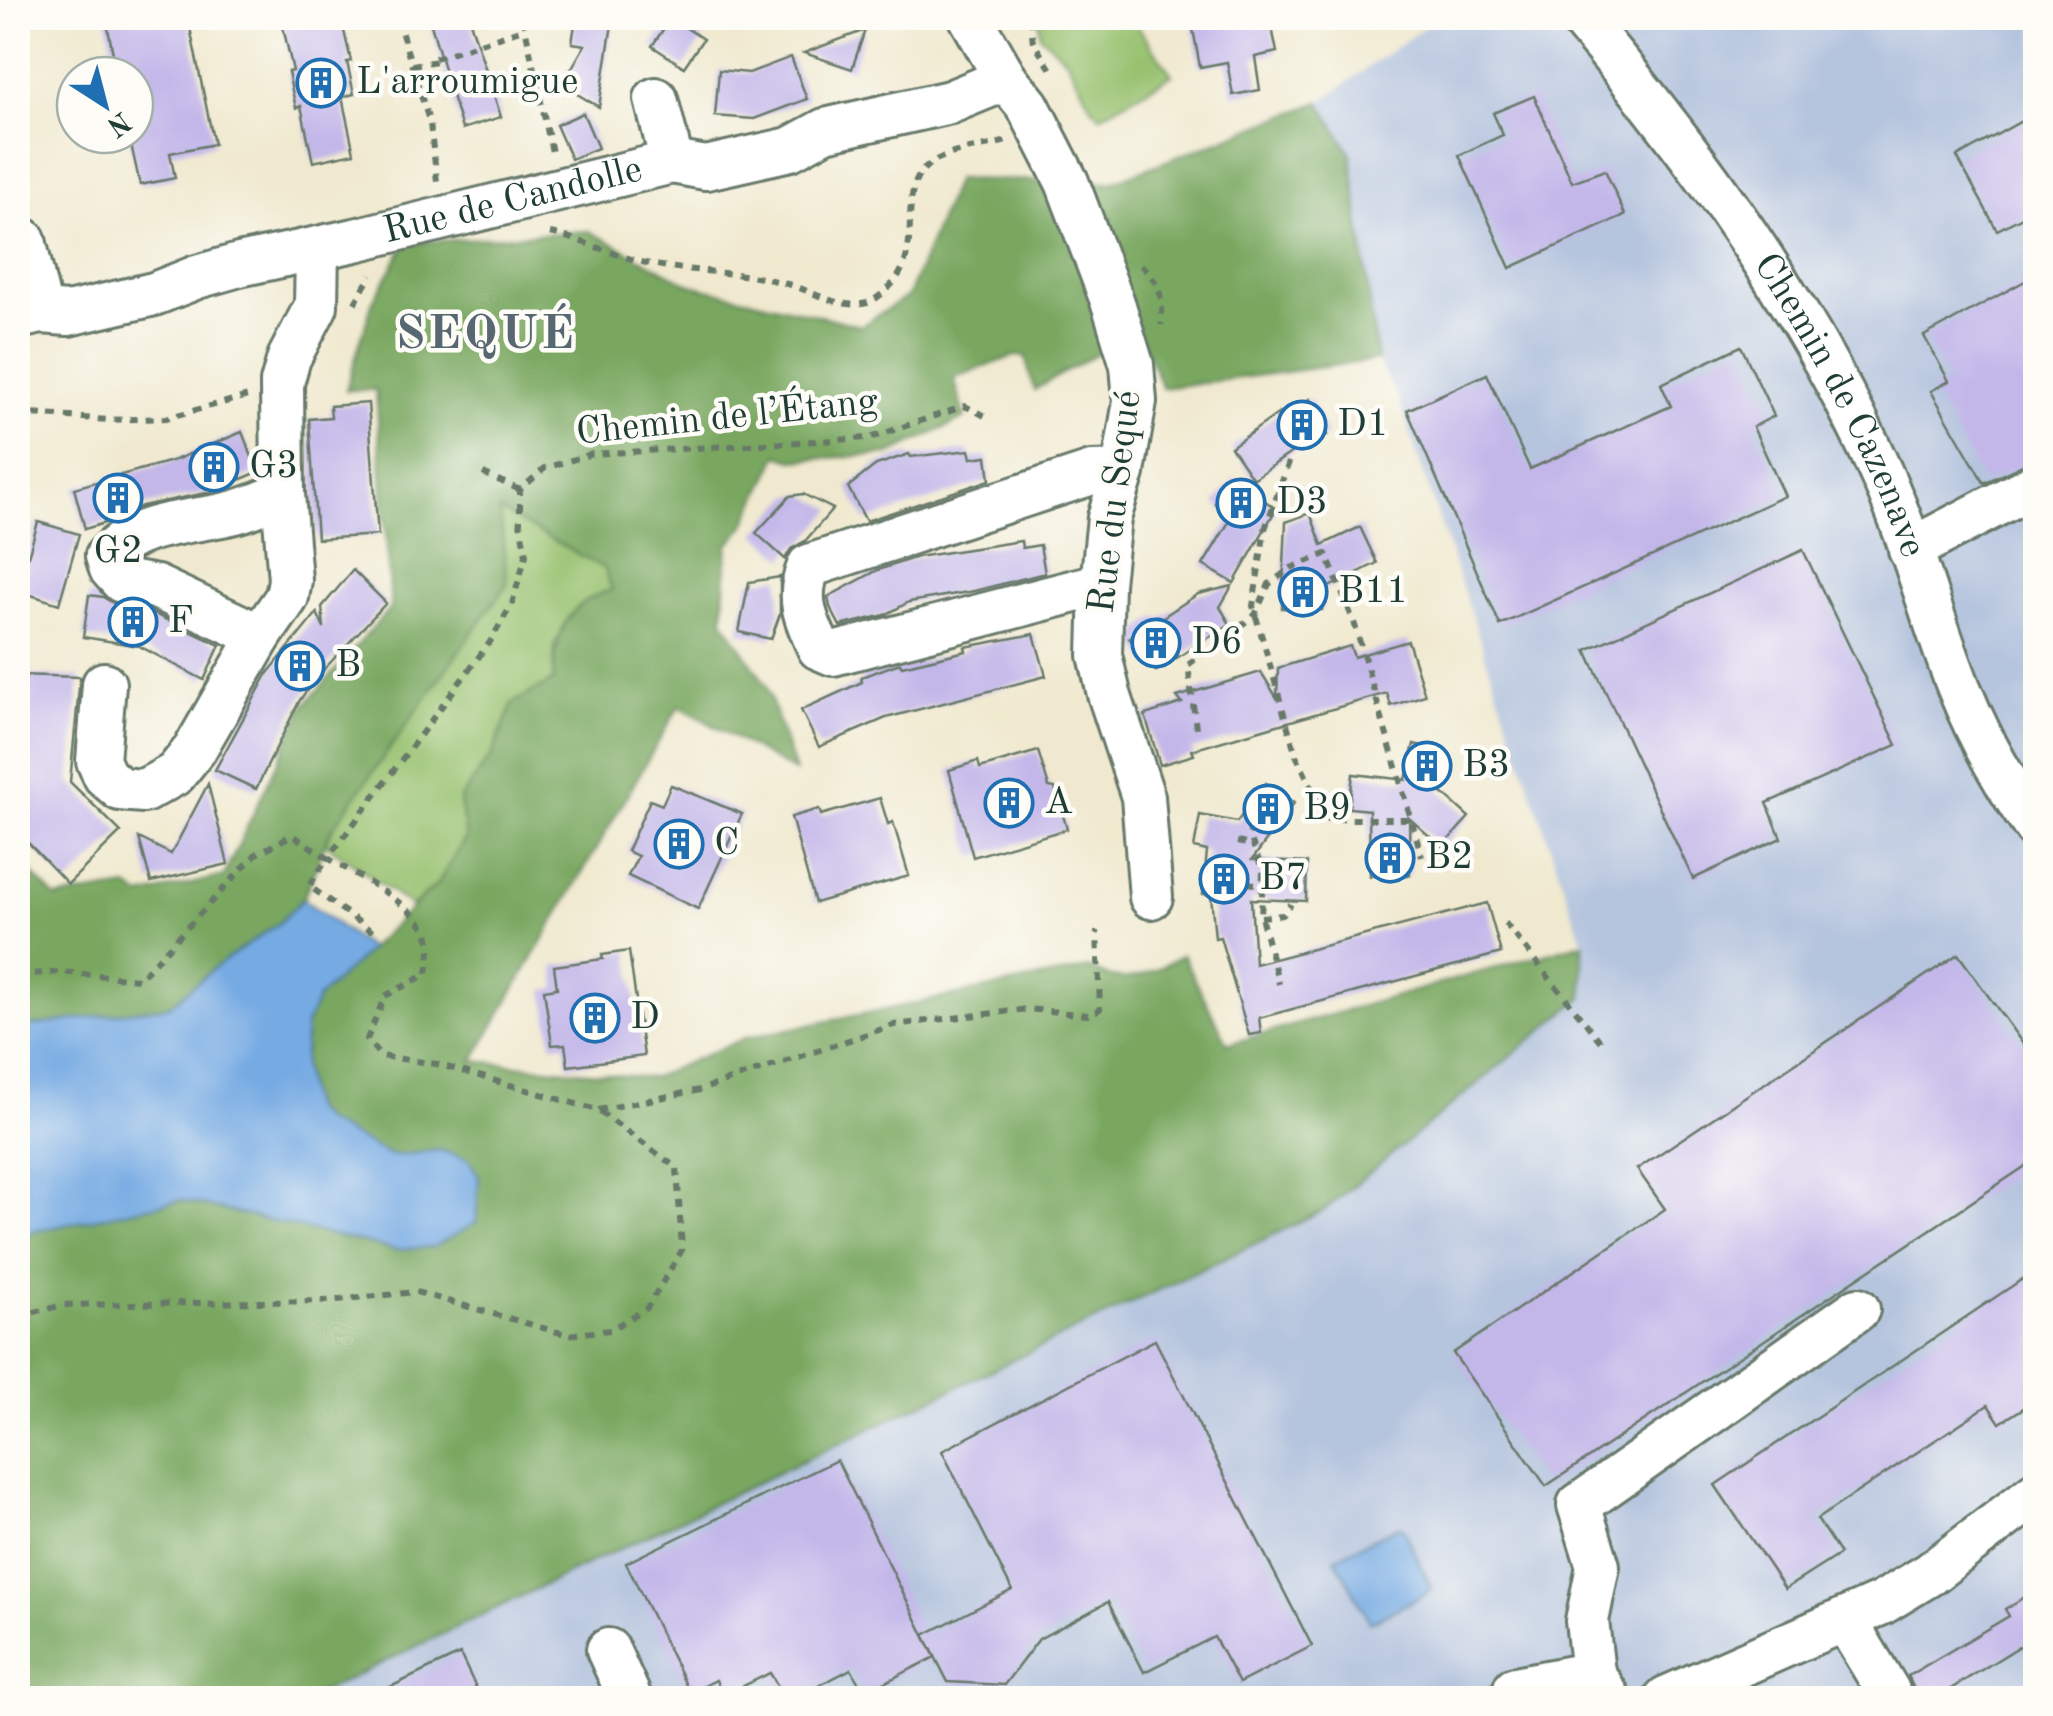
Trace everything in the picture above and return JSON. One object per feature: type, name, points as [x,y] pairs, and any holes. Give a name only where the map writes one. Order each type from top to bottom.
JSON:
[{"type":"street","name":"Rue du Sequé","points":[[970,18],[1006,79],[1028,106],[1067,182],[1132,365],[1134,401],[1123,472],[1110,518],[1102,584],[1100,654],[1108,694],[1142,797],[1151,897]]},
{"type":"street","name":"Chemin de Cazenave","points":[[1581,18],[1672,130],[1771,271],[1862,432],[1883,477],[1958,688],[1979,735],[2036,828]]},
{"type":"street","name":"Rue de Candolle","points":[[29,314],[68,314],[154,294],[239,264],[442,220],[672,162],[706,168],[790,149],[825,130],[950,102],[1006,79]]},
{"type":"street","points":[[656,98],[672,162]]},
{"type":"street","points":[[24,240],[29,314]]},
{"type":"street","points":[[104,684],[98,761],[120,790],[144,791],[174,774],[195,750],[260,636],[278,614],[290,580],[283,494],[282,383],[316,306],[317,249]]},
{"type":"street","points":[[1102,584],[833,654],[818,648],[802,610],[801,586],[808,566],[1092,473],[1123,472]]},
{"type":"street","points":[[1910,550],[2036,484]]},
{"type":"street","points":[[260,636],[156,586],[122,581],[111,569],[107,556],[118,543],[150,530],[236,512],[283,494]]},
{"type":"street","points":[[1514,1688],[1601,1686],[1587,1620],[1598,1566],[1578,1505],[1858,1309]]},
{"type":"street","points":[[1666,1698],[1845,1620],[1930,1574],[2036,1493]]},
{"type":"street","points":[[1845,1620],[1888,1691]]},
{"type":"street","points":[[608,1650],[630,1698]]},
{"type":"path","points":[[396,18],[430,124],[442,220]]},
{"type":"path","points":[[522,18],[568,236]]},
{"type":"path","points":[[540,230],[568,236],[614,256],[686,270],[736,273],[788,284],[848,305],[870,303],[903,270],[911,246],[912,192],[917,176],[933,162],[964,150],[1022,137],[1061,101],[1058,82],[1033,42],[1030,18]]},
{"type":"path","points":[[412,65],[526,28]]},
{"type":"path","points":[[348,314],[372,273],[384,265]]},
{"type":"path","points":[[18,413],[109,420],[166,418],[213,407],[282,383]]},
{"type":"path","name":"Chemin de l’Étang","points":[[520,490],[545,468],[592,454],[870,438],[965,406],[991,419]]},
{"type":"path","points":[[1290,462],[1266,529],[1253,606],[1296,755],[1327,819],[1411,819]]},
{"type":"path","points":[[377,935],[309,886],[490,642],[512,604],[526,556],[520,490],[484,472]]},
{"type":"path","points":[[1196,728],[1188,664],[1255,616],[1269,584],[1291,568],[1326,554],[1354,622],[1422,857]]},
{"type":"path","points":[[1253,827],[1248,834],[1263,872],[1261,917],[1278,984]]},
{"type":"path","points":[[18,975],[60,972],[139,980],[255,856],[292,835],[411,912],[427,930],[427,974],[386,996],[367,1039],[380,1056],[438,1064],[597,1110],[677,1168],[682,1250],[647,1308],[610,1330],[568,1335],[416,1292],[326,1301],[64,1304],[18,1316]]},
{"type":"path","points":[[1238,842],[1253,845]]},
{"type":"path","points":[[1247,883],[1262,885]]},
{"type":"path","points":[[1261,917],[1283,915],[1291,904]]},
{"type":"path","points":[[1506,923],[1605,1047]]},
{"type":"path","points":[[597,1110],[700,1090],[894,1024],[1028,1009],[1088,1015],[1100,1009],[1096,931]]},
{"type":"shaded area","points":[[1437,18],[1606,18],[1619,22],[1624,18],[2035,18],[2035,1698],[309,1698],[1323,1211],[1583,997],[1583,943],[1399,401],[1377,360],[1351,154],[1320,102]]},
{"type":"green space","points":[[1039,18],[1132,18],[1172,75],[1100,116],[1067,60],[1040,35]]},
{"type":"green space","points":[[1320,102],[1351,154],[1377,360],[1162,388],[1141,338],[1106,348],[1034,390],[1025,356],[1014,356],[954,378],[965,418],[890,454],[793,460],[778,455],[744,527],[728,545],[723,620],[766,685],[795,772],[679,706],[473,1061],[652,1078],[745,1038],[1089,968],[1114,977],[1136,977],[1182,955],[1228,1044],[1583,943],[1583,997],[1323,1211],[309,1698],[18,1698],[18,1235],[180,1200],[396,1250],[439,1150],[393,1156],[325,1122],[311,1108],[303,1068],[306,1025],[318,998],[438,883],[466,838],[460,799],[492,755],[513,703],[553,681],[556,650],[565,624],[583,603],[612,590],[605,569],[500,511],[507,584],[330,832],[303,899],[279,923],[217,966],[169,1007],[18,1028],[18,859],[56,898],[128,887],[141,896],[224,876],[304,706],[391,607],[376,390],[346,390],[372,303],[406,243],[589,231],[691,285],[861,326],[908,296],[956,179],[1112,182]]},
{"type":"green space","points":[[500,510],[605,568],[612,591],[555,642],[553,681],[513,703],[492,755],[460,799],[466,838],[438,883],[412,907],[325,843]]},
{"type":"water","points":[[303,899],[370,949],[318,998],[306,1025],[303,1068],[311,1108],[325,1122],[393,1156],[439,1150],[468,1159],[479,1176],[476,1223],[433,1247],[396,1250],[180,1200],[18,1235],[18,1028],[169,1006],[217,966],[279,923]]},
{"type":"water","points":[[1399,1526],[1431,1587],[1426,1594],[1370,1622],[1335,1558]]},
{"type":"building","points":[[106,18],[188,18],[214,144],[170,153],[175,178],[140,185],[133,155],[155,155],[155,55],[113,55]]},
{"type":"building","name":"L'arroumigue","points":[[281,18],[341,18],[354,94],[342,97],[354,153],[313,162],[301,106],[296,108],[288,72],[293,71]]},
{"type":"building","points":[[429,18],[469,18],[501,117],[462,129]]},
{"type":"building","points":[[576,18],[613,18],[599,107],[562,85],[585,45],[572,43]]},
{"type":"building","points":[[671,18],[703,39],[684,67],[652,46]]},
{"type":"building","points":[[1191,18],[1270,18],[1277,52],[1255,57],[1260,90],[1233,95],[1227,62],[1200,67]]},
{"type":"building","points":[[865,30],[852,69],[804,53]]},
{"type":"building","points":[[791,57],[807,99],[754,119],[715,116],[719,70],[749,73]]},
{"type":"building","points":[[1534,96],[1572,182],[1605,170],[1625,215],[1510,268],[1459,155],[1503,135],[1493,113]]},
{"type":"building","points":[[583,113],[598,148],[571,159],[556,125]]},
{"type":"building","points":[[2036,113],[2036,210],[1997,230],[1957,157]]},
{"type":"building","points":[[2036,275],[2036,459],[1984,483],[1931,391],[1949,381],[1924,336]]},
{"type":"building","points":[[1741,346],[1774,416],[1753,427],[1785,496],[1500,625],[1407,410],[1487,374],[1530,469],[1671,406],[1661,384]]},
{"type":"building","points":[[1310,399],[1327,435],[1295,450],[1253,479],[1231,447],[1279,413]]},
{"type":"building","points":[[368,403],[378,535],[317,539],[309,419],[331,417],[330,406]]},
{"type":"building","points":[[242,432],[258,472],[211,492],[142,506],[85,529],[74,488],[175,460]]},
{"type":"building","points":[[969,450],[971,458],[987,456],[990,480],[866,521],[848,487],[876,465],[909,454],[911,457]]},
{"type":"building","points":[[1235,478],[1276,509],[1234,583],[1203,565],[1232,517],[1215,503]]},
{"type":"building","points":[[803,494],[833,509],[785,559],[756,533],[790,496]]},
{"type":"building","points":[[1310,513],[1322,545],[1360,527],[1377,563],[1323,590],[1322,610],[1282,608],[1286,522]]},
{"type":"building","points":[[38,522],[79,534],[59,604],[18,591]]},
{"type":"building","points":[[1021,541],[1022,548],[1040,545],[1045,573],[909,602],[885,615],[840,626],[830,607],[828,597],[878,570],[917,557]]},
{"type":"building","points":[[1803,550],[1897,745],[1767,803],[1781,838],[1693,879],[1586,650]]},
{"type":"building","name":"B","points":[[353,570],[386,603],[300,700],[256,789],[215,770],[268,673],[317,613],[324,628],[322,607]]},
{"type":"building","points":[[780,577],[780,614],[771,639],[739,632],[749,582]]},
{"type":"building","points":[[1232,586],[1220,607],[1230,624],[1156,671],[1129,638],[1157,616],[1160,619],[1198,594]]},
{"type":"building","name":"F","points":[[89,595],[103,597],[118,606],[148,611],[220,645],[204,680],[139,646],[83,637]]},
{"type":"building","points":[[1034,634],[1046,676],[886,718],[819,747],[801,710],[862,682],[861,677],[900,663],[902,666],[966,651],[965,647]]},
{"type":"building","points":[[1408,641],[1425,695],[1391,706],[1387,693],[1192,750],[1194,755],[1160,765],[1145,715],[1182,703],[1177,697],[1261,672],[1277,698],[1278,668],[1350,646],[1354,657]]},
{"type":"building","points":[[18,675],[80,677],[70,782],[121,832],[68,884],[18,832]]},
{"type":"building","points":[[1414,744],[1448,752],[1439,790],[1469,817],[1442,847],[1409,818],[1410,875],[1370,876],[1369,810],[1349,808],[1353,774],[1406,780]]},
{"type":"building","name":"A","points":[[1038,751],[1049,787],[1055,788],[1067,829],[973,857],[949,770],[978,761],[980,768]]},
{"type":"building","points":[[1266,783],[1294,803],[1252,860],[1307,863],[1306,901],[1251,899],[1255,964],[1487,903],[1501,953],[1259,1018],[1261,1033],[1249,1035],[1220,937],[1215,938],[1211,895],[1203,894],[1207,851],[1194,848],[1200,815],[1237,822]]},
{"type":"building","points":[[208,784],[228,864],[151,882],[139,838],[171,854]]},
{"type":"building","name":"C","points":[[671,785],[742,814],[698,909],[628,876],[638,856],[627,851],[650,800],[662,805]]},
{"type":"building","points":[[880,798],[888,824],[893,822],[909,876],[815,903],[791,817],[819,809],[821,815]]},
{"type":"building","name":"D","points":[[629,951],[644,1056],[568,1066],[565,1044],[552,1045],[544,990],[557,988],[554,966]]},
{"type":"building","points":[[1958,954],[2036,1062],[2036,1159],[1546,1486],[1453,1353],[1665,1209],[1637,1169]]},
{"type":"building","points":[[2036,1270],[2036,1400],[2000,1423],[1988,1405],[1817,1519],[1840,1554],[1785,1589],[1715,1485]]},
{"type":"building","points":[[1155,1340],[1312,1646],[1239,1683],[1214,1637],[1144,1672],[1108,1602],[1039,1639],[1004,1685],[948,1682],[924,1635],[1012,1590],[942,1451]]},
{"type":"building","points":[[837,1460],[935,1657],[864,1693],[851,1669],[795,1698],[785,1698],[770,1673],[723,1696],[716,1680],[690,1693],[626,1563]]},
{"type":"building","points":[[2036,1590],[2036,1661],[2025,1643],[1936,1698],[1918,1698],[1908,1676],[2009,1616],[2005,1609]]},
{"type":"building","points":[[460,1654],[481,1698],[367,1698]]},
{"type":"place","name":"L'arroumigue","points":[[321,83]]},
{"type":"place","name":"D1","points":[[1302,425]]},
{"type":"place","name":"G3","points":[[214,467]]},
{"type":"place","name":"G2","points":[[118,498]]},
{"type":"place","name":"D3","points":[[1241,503]]},
{"type":"place","name":"B11","points":[[1303,592]]},
{"type":"place","name":"F","points":[[133,622]]},
{"type":"place","name":"D6","points":[[1156,643]]},
{"type":"place","name":"B","points":[[300,666]]},
{"type":"place","name":"B3","points":[[1427,766]]},
{"type":"place","name":"A","points":[[1009,803]]},
{"type":"place","name":"B9","points":[[1268,809]]},
{"type":"place","name":"C","points":[[679,844]]},
{"type":"place","name":"B2","points":[[1390,858]]},
{"type":"place","name":"B7","points":[[1224,879]]},
{"type":"place","name":"D","points":[[595,1018]]},
{"type":"district","name":"SEQUÉ","points":[[486,335]]}]
